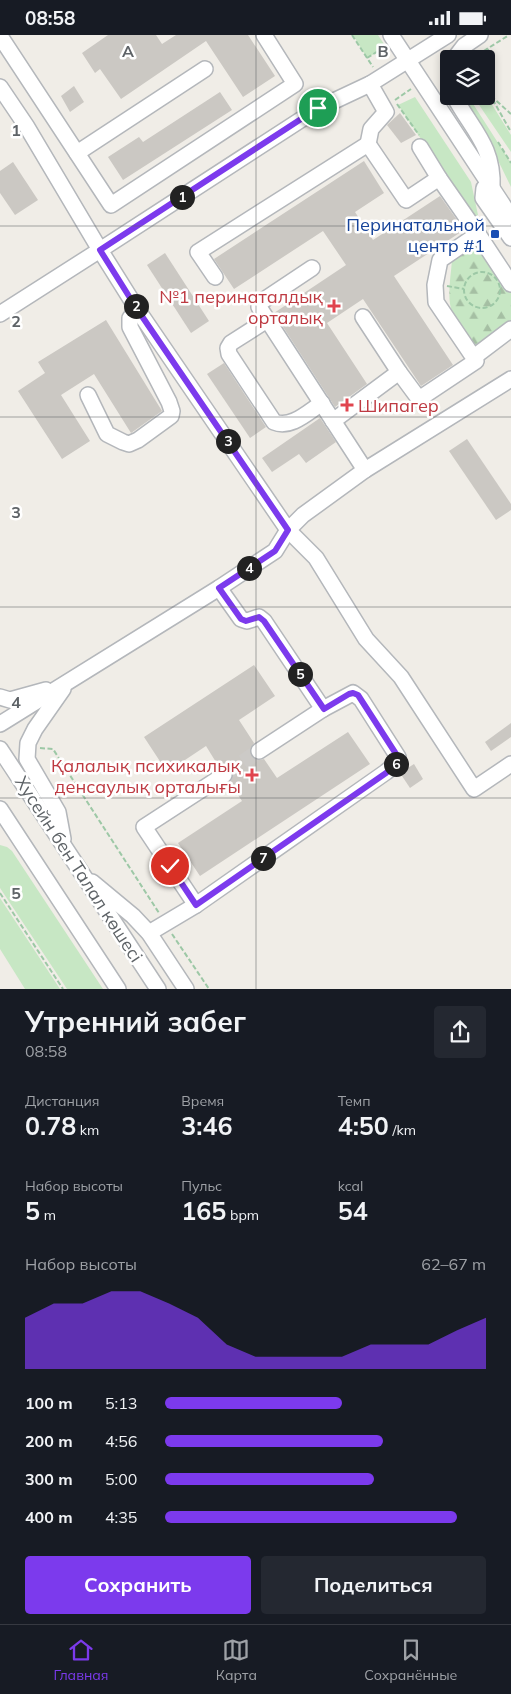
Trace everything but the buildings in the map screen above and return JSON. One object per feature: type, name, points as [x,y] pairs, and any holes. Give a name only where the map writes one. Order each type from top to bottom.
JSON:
[{"type":"street","points":[[0,36],[111,205],[295,84],[264,35]]},
{"type":"street","points":[[0,314],[318,108],[370,84],[448,35]]},
{"type":"street","points":[[461,50],[480,35]]},
{"type":"street","points":[[388,41],[407,61],[488,188],[511,229]]},
{"type":"street","points":[[78,153],[205,69]]},
{"type":"street","points":[[370,84],[386,112],[371,129],[368,144],[406,200],[439,178]]},
{"type":"street","points":[[0,87],[27,127],[137,309],[288,530],[316,558],[366,639],[401,677],[474,789],[511,764]]},
{"type":"street","points":[[460,105],[476,129],[489,156],[493,173],[484,197],[511,238]]},
{"type":"street","points":[[216,277],[198,252],[368,144]]},
{"type":"street","points":[[420,147],[511,284]]},
{"type":"street","points":[[488,188],[511,217]]},
{"type":"street","points":[[363,317],[419,399],[476,361],[436,302],[435,285],[440,260],[478,234]]},
{"type":"street","points":[[312,268],[261,301],[259,307],[365,470]]},
{"type":"street","points":[[88,395],[107,434],[123,442],[129,443],[138,440],[171,416],[172,411],[169,402],[130,327],[130,318],[137,309]]},
{"type":"street","points":[[267,319],[231,343],[228,348],[229,354],[274,422],[288,424],[322,403]]},
{"type":"street","points":[[474,357],[511,329]]},
{"type":"street","points":[[333,421],[399,372]]},
{"type":"street","points":[[0,724],[275,551],[288,530],[303,515],[365,470],[511,379]]},
{"type":"street","points":[[219,588],[241,619],[246,621],[259,617],[264,621],[324,709]]},
{"type":"street","points":[[0,697],[10,700],[69,682]]},
{"type":"street","points":[[64,848],[58,811],[27,759],[28,743],[35,729],[69,682]]},
{"type":"street","points":[[149,933],[196,905],[386,773],[398,762],[398,757],[358,695],[353,693],[324,709],[259,751]]},
{"type":"street","name":"Хусейн бен Талал көшесі","points":[[0,749],[158,989]]},
{"type":"street","points":[[196,905],[144,827],[224,775]]},
{"type":"street","name":"Хусейн бен Талал көшесі","points":[[0,809],[6,830],[118,989]]},
{"type":"street","points":[[80,873],[133,916],[149,933],[186,989]]},
{"type":"path","points":[[488,49],[509,35]]},
{"type":"path","points":[[367,58],[388,41]]},
{"type":"path","points":[[395,100],[411,89]]},
{"type":"path","points":[[495,99],[511,114]]},
{"type":"path","points":[[495,105],[511,133]]},
{"type":"path","points":[[498,111],[499,107],[502,106]]},
{"type":"path","points":[[486,272],[496,277],[500,287],[500,297],[493,305],[484,309],[473,307],[466,299],[464,289],[468,279],[476,273],[486,272]]},
{"type":"path","points":[[435,285],[464,289]]},
{"type":"path","points":[[28,748],[53,749],[209,989]]},
{"type":"path","points":[[0,893],[63,989]]},
{"type":"green space","points":[[353,35],[378,35],[386,47],[367,58]]},
{"type":"green space","points":[[415,97],[471,182],[478,215],[474,217],[398,105]]},
{"type":"green space","points":[[467,105],[474,105],[511,163],[511,187],[492,148]]},
{"type":"green space","points":[[479,105],[492,105],[511,135],[511,152]]},
{"type":"green space","points":[[477,245],[511,290],[511,322],[475,345],[453,315],[449,293],[452,260]]},
{"type":"green space","points":[[0,845],[12,851],[103,989],[67,989],[0,888]]},
{"type":"green space","points":[[0,898],[60,989],[25,989],[0,949]]},
{"type":"tunnel","points":[[224,775],[259,751]]},
{"type":"place","name":"Перинатальной центр #1","points":[[495,234]]},
{"type":"place","name":"№1 перинаталдық орталық","points":[[334,306]]},
{"type":"place","name":"Шипагер","points":[[347,405]]},
{"type":"place","name":"Қалалық психикалық денсаулық орталығы","points":[[252,775]]},
{"type":"route","points":[[170,866],[196,905],[386,773],[398,762],[398,757],[358,695],[349,694],[324,709],[264,621],[259,617],[246,621],[241,619],[219,588],[275,551],[288,530],[137,309],[100,250],[318,108]]}]
